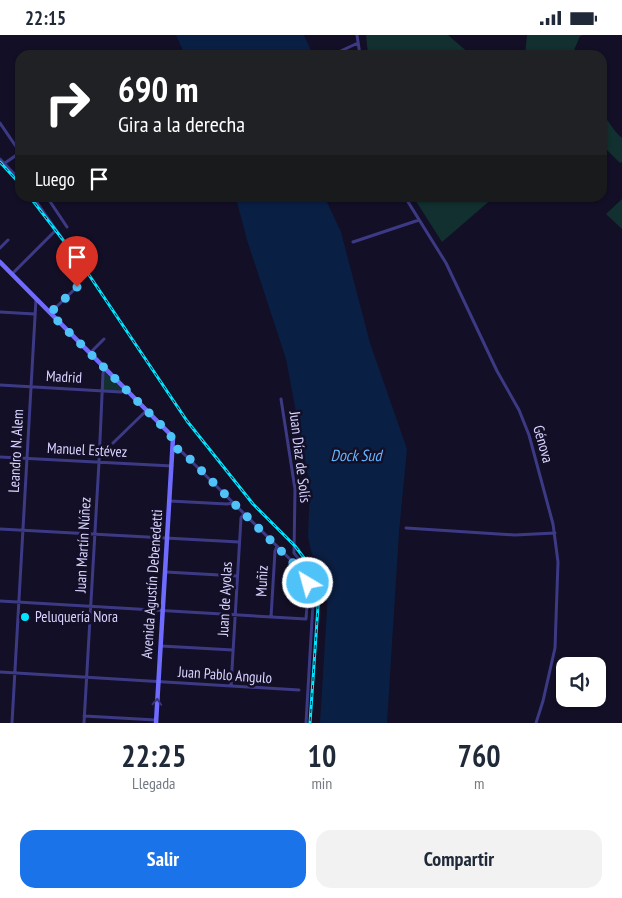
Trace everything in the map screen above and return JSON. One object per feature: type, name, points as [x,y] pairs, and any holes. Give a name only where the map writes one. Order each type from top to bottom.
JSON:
[{"type":"main road","points":[[0,262],[169,433],[173,440],[173,447]]},
{"type":"main road","name":"Avenida Agustín Debenedetti","points":[[156,722],[173,447]]},
{"type":"street","points":[[357,35],[359,50]]},
{"type":"street","points":[[343,50],[358,43]]},
{"type":"street","points":[[0,123],[15,146]]},
{"type":"street","points":[[5,163],[15,157]]},
{"type":"street","points":[[0,159],[15,174]]},
{"type":"street","points":[[36,202],[64,241]]},
{"type":"street","points":[[50,202],[67,227]]},
{"type":"street","name":"Génova","points":[[408,202],[446,263],[481,340],[522,415],[555,533],[558,562],[555,648],[544,701],[536,723]]},
{"type":"street","points":[[353,242],[419,220]]},
{"type":"street","points":[[12,275],[56,230]]},
{"type":"street","points":[[0,248],[8,240]]},
{"type":"street","points":[[50,313],[77,287]]},
{"type":"street","name":"Leandro N. Alem","points":[[12,723],[36,299]]},
{"type":"street","points":[[0,312],[35,314]]},
{"type":"street","points":[[90,353],[104,339]]},
{"type":"street","name":"Juan Martín Núñez","points":[[84,723],[100,462],[103,373],[105,368]]},
{"type":"street","name":"Madrid","points":[[0,385],[121,392],[126,389]]},
{"type":"street","name":"Juan Díaz de Solís","points":[[281,399],[295,489],[294,553],[302,562],[312,585],[314,603],[306,723]]},
{"type":"street","points":[[113,443],[147,411]]},
{"type":"street","points":[[0,601],[308,618],[308,578],[182,451],[173,447]]},
{"type":"street","name":"Manuel Estévez","points":[[0,457],[172,466]]},
{"type":"street","points":[[170,501],[233,503]]},
{"type":"street","name":"Juan de Ayolas","points":[[231,686],[239,543],[241,518],[244,513]]},
{"type":"street","points":[[406,528],[515,535],[555,533]]},
{"type":"street","points":[[0,529],[239,543]]},
{"type":"street","name":"Muñiz","points":[[272,617],[275,551],[277,547]]},
{"type":"street","points":[[166,572],[237,576]]},
{"type":"street","points":[[161,646],[233,650]]},
{"type":"street","name":"Juan Pablo Angulo","points":[[0,672],[299,691]]},
{"type":"street","points":[[84,716],[156,722]]},
{"type":"green space","points":[[366,35],[448,35],[465,50],[368,50]]},
{"type":"green space","points":[[527,35],[583,35],[580,36],[574,50],[526,50]]},
{"type":"green space","points":[[607,120],[622,138],[622,162],[620,163],[607,150]]},
{"type":"green space","points":[[622,199],[622,229],[606,214]]},
{"type":"green space","points":[[417,202],[488,202],[442,242]]},
{"type":"green space","points":[[105,368],[126,389],[123,391],[103,391],[103,373]]},
{"type":"water","points":[[176,35],[304,35],[311,50],[183,50]]},
{"type":"water","name":"Dock Sud","points":[[237,202],[327,202],[341,232],[370,343],[407,449],[399,532],[387,723],[320,723],[328,592],[322,591],[322,589],[326,589],[326,586],[322,584],[316,570],[316,557],[312,555],[308,537],[310,487],[286,359],[247,240]]},
{"type":"railway","points":[[0,162],[15,178]]},
{"type":"railway","points":[[34,202],[83,266],[187,421],[253,504],[295,546],[307,562],[315,582],[318,606],[310,723]]},
{"type":"place","name":"Peluquería Nora","points":[[25,617]]},
{"type":"route","points":[[77,287],[50,313],[171,435],[173,447],[182,451],[308,578],[308,583]]}]
